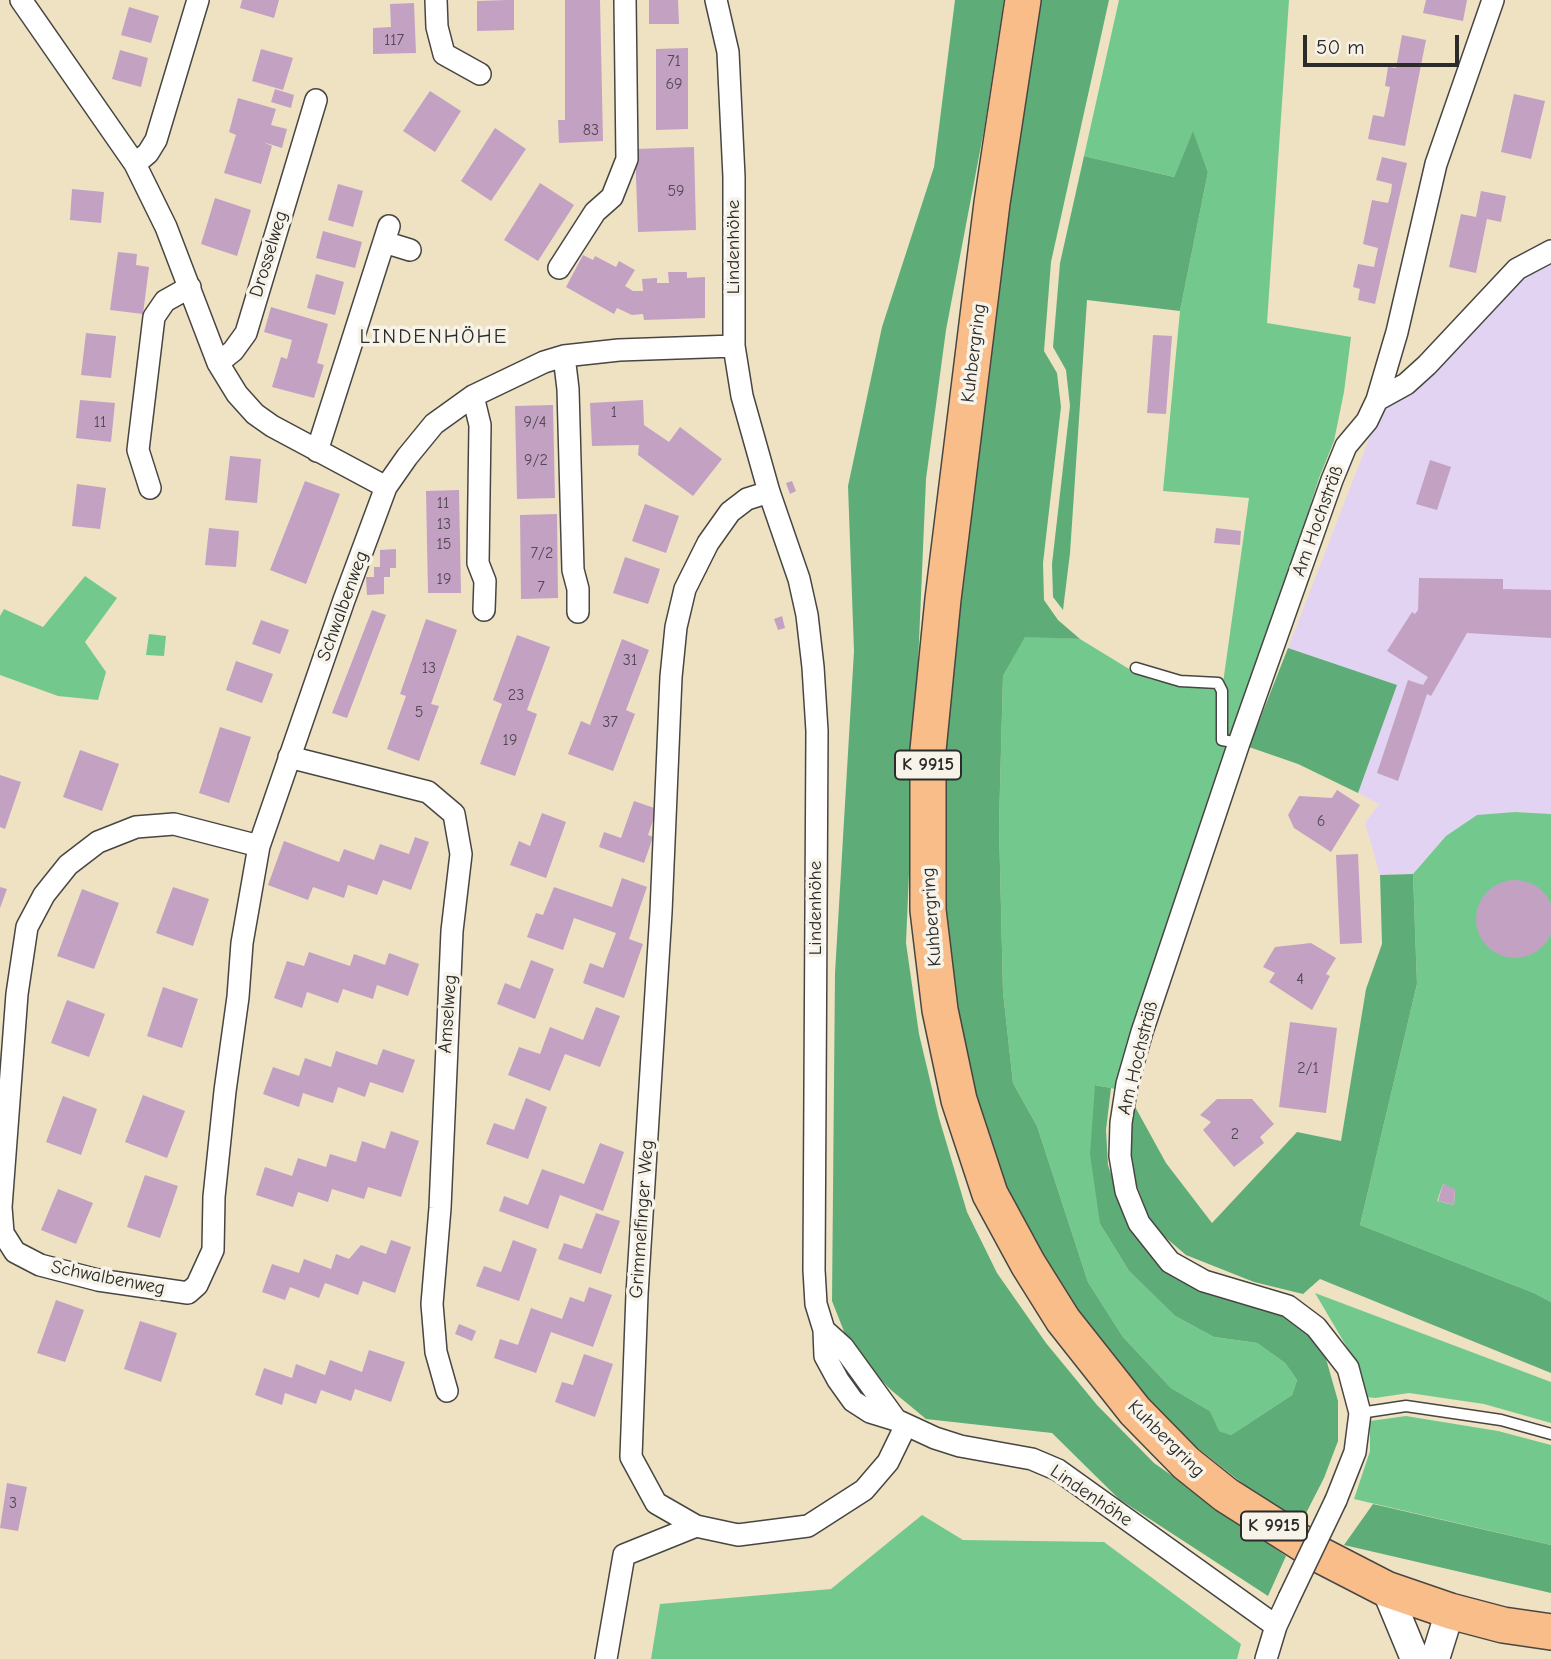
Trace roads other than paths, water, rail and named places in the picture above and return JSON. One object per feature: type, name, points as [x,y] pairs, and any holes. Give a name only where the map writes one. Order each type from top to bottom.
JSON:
[{"type":"main road","name":"Kuhbergring","points":[[1023,0],[971,314],[943,599],[929,910],[940,1010],[959,1100],[990,1194],[1028,1264],[1063,1320],[1135,1411],[1186,1463],[1226,1495],[1322,1556],[1386,1589],[1450,1611]]},
{"type":"main road","name":"K 9915","points":[[1450,1611],[1503,1625],[1551,1632]]},
{"type":"street","points":[[20,0],[135,164],[166,227],[218,363],[237,394],[255,414],[272,426],[386,487]]},
{"type":"street","points":[[135,164],[148,153],[156,140],[198,0]]},
{"type":"street","points":[[436,0],[437,27],[444,54],[480,74]]},
{"type":"street","points":[[559,268],[595,212],[612,197],[627,159],[625,0]]},
{"type":"street","name":"Lindenhöhe","points":[[716,0],[728,51],[734,177],[734,346],[742,396],[769,492],[799,579],[807,615],[813,667],[817,731],[814,1270],[816,1304],[824,1329],[825,1356],[853,1401],[870,1412],[960,1446],[1032,1459],[1058,1470],[1271,1622]]},
{"type":"street","name":"Am Hochsträß","points":[[1266,1659],[1271,1622],[1289,1598],[1336,1500],[1354,1452],[1360,1413],[1348,1368],[1316,1327],[1288,1306],[1204,1281],[1170,1262],[1139,1223],[1126,1191],[1120,1156],[1121,1123],[1127,1084],[1163,968],[1332,480],[1346,446],[1367,421],[1377,400],[1397,332],[1436,164],[1493,0]]},
{"type":"street","name":"Drosselweg","points":[[218,363],[233,351],[246,333],[314,139],[316,100]]},
{"type":"street","points":[[317,451],[387,234],[410,250]]},
{"type":"street","points":[[1377,400],[1406,384],[1427,365],[1517,269],[1551,251]]},
{"type":"street","points":[[150,488],[138,450],[154,317],[165,301],[190,287]]},
{"type":"street","name":"Schwalbenweg","points":[[259,846],[174,824],[136,827],[98,842],[68,864],[44,895],[27,927],[17,994],[1,1207],[2,1233],[15,1252],[40,1265],[98,1280],[188,1293],[197,1284],[213,1250],[214,1197],[225,1091],[238,997],[242,943],[259,846],[386,487],[407,457],[434,424],[473,396],[544,362],[564,356],[619,350],[734,346]]},
{"type":"street","points":[[564,356],[568,390],[573,570],[578,589],[578,612]]},
{"type":"street","points":[[473,396],[480,425],[478,564],[485,581],[484,610]]},
{"type":"street","name":"Grimmelfinger Weg","points":[[769,492],[747,499],[730,512],[708,543],[685,589],[676,627],[637,1294],[631,1457],[656,1503],[696,1526],[738,1535],[807,1526],[864,1490],[888,1462],[901,1424]]},
{"type":"street","name":"Amselweg","points":[[289,757],[428,792],[454,814],[461,854],[452,931],[440,1208],[432,1304],[436,1352],[447,1391]]},
{"type":"street","points":[[606,1659],[624,1555],[696,1526]]},
{"type":"street","points":[[1386,1589],[1415,1659]]},
{"type":"street","points":[[1435,1659],[1450,1611]]},
{"type":"lane","points":[[943,599],[952,635]]},
{"type":"lane","points":[[1136,668],[1180,681],[1218,683],[1222,691],[1222,740],[1239,743]]},
{"type":"lane","points":[[1360,1413],[1406,1406],[1501,1420],[1551,1434]]},
{"type":"district","name":"LINDENHÖHE","points":[[434,337]]}]
